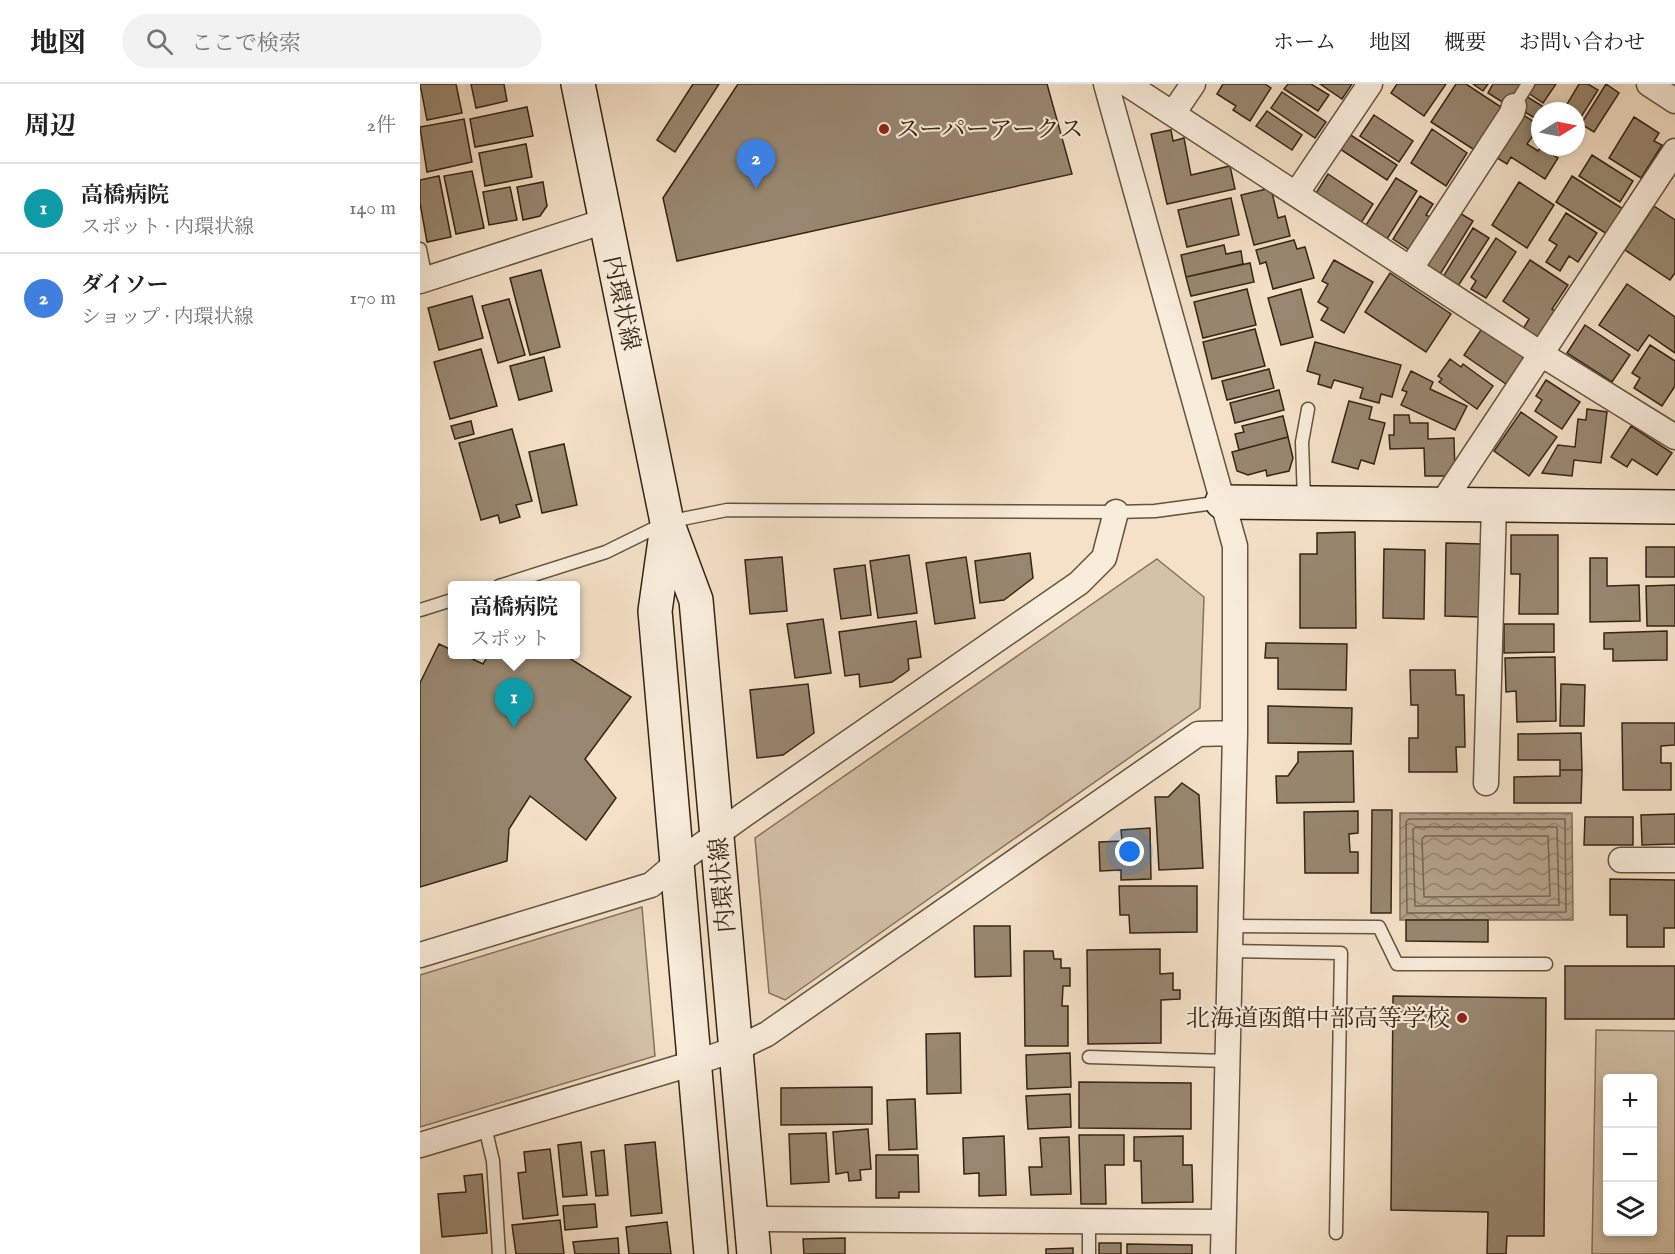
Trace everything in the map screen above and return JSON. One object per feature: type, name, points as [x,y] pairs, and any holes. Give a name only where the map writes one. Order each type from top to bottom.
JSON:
[{"type":"street","name":"内環状線","points":[[578,84],[667,522],[696,600],[754,1254]]},
{"type":"street","points":[[1106,84],[1235,546],[1235,733],[1222,1254]]},
{"type":"street","points":[[1127,84],[1174,112],[1541,354],[1675,437]]},
{"type":"street","points":[[1174,112],[1192,84]]},
{"type":"street","points":[[1296,194],[1370,84]]},
{"type":"street","points":[[1649,84],[1675,101]]},
{"type":"street","points":[[1411,268],[1512,113],[1514,106]]},
{"type":"street","points":[[1441,504],[1675,151]]},
{"type":"street","points":[[423,280],[605,221]]},
{"type":"street","points":[[1222,502],[1675,507]]},
{"type":"street","points":[[1486,783],[1494,505]]},
{"type":"street","points":[[420,955],[651,885],[717,834],[1079,583],[1104,558],[1116,512]]},
{"type":"street","name":"内環状線","points":[[667,522],[656,610],[711,1254]]},
{"type":"street","points":[[420,1145],[694,1063],[736,1049],[767,1034],[1198,734],[1235,733]]},
{"type":"street","points":[[1621,860],[1675,860]]},
{"type":"street","points":[[751,1219],[1223,1222]]},
{"type":"lane","points":[[1514,106],[1528,84]]},
{"type":"lane","points":[[420,249],[423,280]]},
{"type":"lane","points":[[1304,502],[1302,442],[1308,409]]},
{"type":"lane","points":[[512,581],[606,552],[667,522],[727,510],[1116,512],[1155,511],[1222,502]]},
{"type":"lane","points":[[420,610],[448,602]]},
{"type":"lane","points":[[1230,926],[1379,927],[1397,964],[1546,964]]},
{"type":"lane","points":[[1230,951],[1341,953],[1336,1233]]},
{"type":"lane","points":[[1089,1057],[1227,1061]]},
{"type":"lane","points":[[485,1127],[493,1161],[499,1254]]},
{"type":"lane","points":[[1089,1221],[1089,1254]]},
{"type":"shaded area","points":[[1157,559],[1204,597],[1200,708],[785,1000],[769,993],[755,838]]},
{"type":"shaded area","points":[[642,907],[655,1056],[420,1127],[420,975]]},
{"type":"shaded area","points":[[1596,1030],[1675,1031],[1675,1254],[1592,1254]]},
{"type":"water","points":[[1400,813],[1572,813],[1573,920],[1400,920]]},
{"type":"building","points":[[420,84],[456,84],[462,113],[427,120]]},
{"type":"building","points":[[471,84],[504,84],[507,101],[476,108]]},
{"type":"building","points":[[693,84],[719,84],[675,152],[657,140]]},
{"type":"building","name":"スーパーアークス","points":[[738,84],[1047,84],[1072,174],[677,261],[663,198]]},
{"type":"building","points":[[1223,84],[1265,84],[1271,88],[1250,121],[1233,110],[1236,106],[1217,94]]},
{"type":"building","points":[[1288,84],[1311,84],[1329,95],[1318,111],[1284,89]]},
{"type":"building","points":[[1320,84],[1352,84],[1342,99]]},
{"type":"building","points":[[1397,84],[1446,84],[1424,116],[1391,93]]},
{"type":"building","points":[[1456,84],[1466,84],[1504,109],[1476,151],[1431,122]]},
{"type":"building","points":[[1473,84],[1488,84],[1483,91]]},
{"type":"building","points":[[1493,84],[1521,84],[1507,105],[1488,93]]},
{"type":"building","points":[[1532,84],[1556,84],[1544,102],[1527,92]]},
{"type":"building","points":[[1579,84],[1588,84],[1598,90],[1585,111],[1585,102],[1568,102]]},
{"type":"building","points":[[1606,84],[1619,93],[1594,132],[1585,126],[1585,118]]},
{"type":"building","points":[[1282,92],[1326,122],[1315,138],[1271,108]]},
{"type":"building","points":[[1526,96],[1536,102],[1531,102],[1531,116],[1518,108]]},
{"type":"building","points":[[527,107],[533,136],[475,147],[470,119]]},
{"type":"building","points":[[1267,111],[1302,135],[1292,150],[1256,126]]},
{"type":"building","points":[[1522,114],[1531,120],[1531,138],[1527,144],[1531,147],[1531,156],[1558,158],[1545,179],[1511,157],[1507,164],[1494,156]]},
{"type":"building","points":[[1374,115],[1413,141],[1399,162],[1360,136]]},
{"type":"building","points":[[1634,117],[1659,133],[1654,141],[1662,145],[1641,178],[1609,158]]},
{"type":"building","points":[[464,119],[472,162],[427,172],[420,127]]},
{"type":"building","points":[[1432,129],[1467,153],[1446,186],[1411,163]]},
{"type":"building","points":[[1171,130],[1173,141],[1184,138],[1191,175],[1230,166],[1235,189],[1167,204],[1151,134]]},
{"type":"building","points":[[1349,134],[1397,165],[1387,180],[1340,149]]},
{"type":"building","points":[[526,144],[532,177],[485,186],[479,153]]},
{"type":"building","points":[[1592,155],[1633,181],[1620,202],[1579,176]]},
{"type":"building","points":[[472,171],[484,228],[456,234],[444,176]]},
{"type":"building","points":[[1328,174],[1373,204],[1361,223],[1316,193]]},
{"type":"building","points":[[439,176],[451,237],[427,242],[420,203],[420,180]]},
{"type":"building","points":[[1572,176],[1623,209],[1607,234],[1556,202]]},
{"type":"building","points":[[1396,178],[1417,191],[1387,239],[1366,225]]},
{"type":"building","points":[[543,182],[547,206],[540,216],[523,220],[517,187]]},
{"type":"building","points":[[1519,182],[1554,205],[1527,248],[1492,225]]},
{"type":"building","points":[[510,187],[517,220],[489,225],[483,192]]},
{"type":"building","points":[[1271,188],[1278,218],[1285,216],[1290,236],[1254,245],[1241,195]]},
{"type":"building","points":[[1420,196],[1433,204],[1426,215],[1432,218],[1411,251],[1393,239]]},
{"type":"building","points":[[1231,198],[1239,235],[1187,247],[1178,210]]},
{"type":"building","points":[[1654,206],[1675,220],[1675,273],[1670,280],[1625,250]]},
{"type":"building","points":[[1458,212],[1473,221],[1439,276],[1424,266]]},
{"type":"building","points":[[1566,213],[1597,233],[1578,262],[1569,256],[1560,271],[1546,262],[1557,245],[1549,240]]},
{"type":"building","points":[[1473,228],[1489,238],[1458,286],[1443,277]]},
{"type":"building","points":[[1496,238],[1516,252],[1486,298],[1471,289],[1476,281],[1471,277]]},
{"type":"building","points":[[1294,240],[1297,249],[1305,247],[1314,278],[1273,289],[1266,262],[1260,264],[1256,250]]},
{"type":"building","points":[[1224,245],[1226,254],[1241,251],[1243,264],[1186,277],[1181,255]]},
{"type":"building","points":[[1334,260],[1373,282],[1344,333],[1321,320],[1328,308],[1318,302],[1328,284],[1322,281]]},
{"type":"building","points":[[1530,260],[1568,285],[1552,309],[1556,312],[1538,339],[1523,329],[1529,319],[1503,301]]},
{"type":"building","points":[[1250,263],[1254,282],[1191,296],[1186,277]]},
{"type":"building","points":[[541,270],[560,347],[530,355],[510,278]]},
{"type":"building","points":[[1390,273],[1451,314],[1426,352],[1365,312]]},
{"type":"building","points":[[1627,284],[1675,317],[1675,353],[1649,335],[1638,351],[1599,325]]},
{"type":"building","points":[[1247,289],[1256,325],[1203,338],[1194,302]]},
{"type":"building","points":[[1301,289],[1313,337],[1281,345],[1268,298]]},
{"type":"building","points":[[472,296],[483,338],[439,350],[428,308]]},
{"type":"building","points":[[509,299],[525,355],[498,363],[482,306]]},
{"type":"building","points":[[1585,325],[1630,355],[1612,382],[1567,353]]},
{"type":"building","points":[[1483,327],[1526,356],[1506,384],[1464,355]]},
{"type":"building","points":[[1255,329],[1265,366],[1212,379],[1203,342]]},
{"type":"building","points":[[1315,342],[1401,365],[1392,397],[1381,394],[1379,403],[1360,398],[1363,388],[1334,380],[1331,388],[1318,384],[1320,375],[1307,371]]},
{"type":"building","points":[[1650,345],[1675,361],[1675,386],[1662,406],[1634,388],[1640,378],[1632,373]]},
{"type":"building","points":[[481,349],[497,406],[450,419],[434,362]]},
{"type":"building","points":[[544,357],[552,391],[519,400],[510,366]]},
{"type":"building","points":[[1450,359],[1461,367],[1463,364],[1493,386],[1477,409],[1439,382],[1442,379],[1438,376]]},
{"type":"building","points":[[1269,369],[1274,388],[1227,400],[1222,381]]},
{"type":"building","points":[[1411,371],[1433,382],[1430,389],[1467,406],[1455,430],[1401,405],[1407,392],[1402,390]]},
{"type":"building","points":[[1546,380],[1580,402],[1562,429],[1535,411],[1542,400],[1536,396]]},
{"type":"building","points":[[1279,390],[1284,410],[1235,423],[1230,403]]},
{"type":"building","points":[[1349,401],[1372,407],[1369,419],[1385,423],[1374,464],[1361,460],[1358,469],[1332,462]]},
{"type":"building","points":[[1587,409],[1607,412],[1601,463],[1574,460],[1572,476],[1542,473],[1558,445],[1575,447],[1578,419],[1586,420]]},
{"type":"building","points":[[1521,412],[1557,437],[1529,476],[1494,451]]},
{"type":"building","points":[[1394,415],[1409,415],[1410,423],[1428,423],[1428,439],[1454,438],[1455,476],[1425,476],[1424,448],[1390,449],[1389,435],[1394,435]]},
{"type":"building","points":[[1283,416],[1288,437],[1239,450],[1235,434],[1244,432],[1242,426]]},
{"type":"building","points":[[471,421],[474,434],[455,439],[451,426]]},
{"type":"building","points":[[1631,426],[1672,453],[1657,475],[1632,459],[1627,467],[1611,457]]},
{"type":"building","points":[[512,429],[532,501],[516,505],[520,517],[500,523],[498,515],[481,520],[459,443]]},
{"type":"building","points":[[1288,437],[1293,458],[1289,471],[1267,476],[1266,470],[1248,475],[1237,471],[1232,452]]},
{"type":"building","points":[[564,444],[577,505],[542,513],[529,452]]},
{"type":"building","points":[[1355,532],[1356,628],[1300,628],[1300,554],[1317,554],[1317,533]]},
{"type":"building","points":[[1511,535],[1558,535],[1558,614],[1519,614],[1520,574],[1511,574]]},
{"type":"building","points":[[1446,543],[1481,544],[1480,617],[1445,616]]},
{"type":"building","points":[[1646,547],[1675,547],[1675,577],[1646,577]]},
{"type":"building","points":[[1384,549],[1425,550],[1424,619],[1383,618]]},
{"type":"building","points":[[1030,553],[1033,578],[1004,600],[980,603],[975,561]]},
{"type":"building","points":[[909,555],[917,613],[878,618],[870,561]]},
{"type":"building","points":[[782,557],[787,611],[750,614],[745,560]]},
{"type":"building","points":[[966,557],[975,618],[935,624],[926,563]]},
{"type":"building","points":[[1590,558],[1607,558],[1607,586],[1639,585],[1640,621],[1590,622]]},
{"type":"building","points":[[865,565],[871,615],[841,619],[834,569]]},
{"type":"building","points":[[1675,585],[1675,626],[1647,626],[1646,586]]},
{"type":"building","points":[[823,619],[831,673],[795,678],[787,624]]},
{"type":"building","points":[[916,621],[921,657],[908,659],[909,670],[892,682],[860,687],[859,674],[845,676],[839,632]]},
{"type":"building","points":[[1504,624],[1554,624],[1554,652],[1504,653]]},
{"type":"building","points":[[1667,631],[1667,660],[1613,661],[1613,649],[1604,649],[1604,633]]},
{"type":"building","points":[[1266,643],[1347,644],[1346,690],[1278,689],[1278,658],[1265,658]]},
{"type":"building","points":[[439,644],[448,648],[448,659],[472,659],[483,664],[486,659],[571,659],[631,697],[585,759],[616,798],[586,840],[530,796],[509,829],[507,861],[420,887],[420,683]]},
{"type":"building","points":[[1555,657],[1556,721],[1517,722],[1516,691],[1506,692],[1505,658]]},
{"type":"building","points":[[1410,670],[1455,670],[1456,695],[1464,695],[1465,747],[1456,747],[1457,772],[1409,772],[1409,738],[1418,738],[1418,705],[1411,705]]},
{"type":"building","points":[[808,684],[814,733],[783,755],[757,758],[750,690]]},
{"type":"building","points":[[1561,684],[1585,685],[1584,726],[1560,726]]},
{"type":"building","points":[[1268,706],[1352,708],[1351,744],[1268,743]]},
{"type":"building","points":[[1622,723],[1675,723],[1675,745],[1661,746],[1661,763],[1671,763],[1671,790],[1623,790]]},
{"type":"building","points":[[1581,733],[1582,770],[1560,770],[1560,760],[1518,760],[1518,734]]},
{"type":"building","points":[[1353,751],[1354,802],[1277,803],[1276,776],[1288,776],[1298,762],[1298,752]]},
{"type":"building","points":[[1560,770],[1582,770],[1581,803],[1514,803],[1514,777],[1560,776]]},
{"type":"building","points":[[1182,783],[1199,795],[1203,868],[1159,870],[1155,797],[1168,797]]},
{"type":"building","points":[[1372,810],[1392,810],[1391,913],[1371,913]]},
{"type":"building","points":[[1358,811],[1358,833],[1349,834],[1350,852],[1358,852],[1358,873],[1305,873],[1304,812]]},
{"type":"building","points":[[1675,814],[1675,844],[1642,845],[1641,815]]},
{"type":"building","points":[[1585,817],[1633,817],[1633,845],[1584,845]]},
{"type":"building","points":[[1150,828],[1151,879],[1121,880],[1121,870],[1100,871],[1099,842],[1122,841],[1121,830]]},
{"type":"building","points":[[1610,879],[1675,880],[1675,928],[1664,928],[1664,947],[1627,947],[1627,915],[1610,915]]},
{"type":"building","points":[[1119,886],[1197,886],[1197,932],[1130,933],[1129,915],[1120,915]]},
{"type":"building","points":[[1406,920],[1488,920],[1488,942],[1406,941]]},
{"type":"building","points":[[974,926],[1010,926],[1011,976],[975,977]]},
{"type":"building","points":[[1160,949],[1160,974],[1173,973],[1173,990],[1180,990],[1180,999],[1161,1000],[1161,1043],[1088,1044],[1087,950]]},
{"type":"building","points":[[1024,951],[1053,951],[1054,959],[1061,959],[1061,968],[1070,968],[1070,986],[1063,986],[1062,1006],[1068,1006],[1068,1046],[1025,1046]]},
{"type":"building","points":[[1565,966],[1675,966],[1675,1019],[1565,1019]]},
{"type":"building","points":[[1393,996],[1546,998],[1544,1236],[1507,1236],[1506,1254],[1487,1254],[1488,1212],[1391,1210]]},
{"type":"building","points":[[960,1033],[961,1093],[927,1094],[926,1034]]},
{"type":"building","points":[[1070,1053],[1071,1087],[1027,1089],[1026,1055]]},
{"type":"building","points":[[1079,1082],[1191,1083],[1191,1129],[1079,1128]]},
{"type":"building","points":[[872,1087],[872,1124],[781,1125],[781,1088]]},
{"type":"building","points":[[1070,1094],[1071,1127],[1028,1129],[1026,1096]]},
{"type":"building","points":[[915,1099],[917,1149],[889,1150],[887,1100]]},
{"type":"building","points":[[868,1129],[871,1169],[860,1170],[861,1180],[849,1181],[848,1172],[836,1174],[833,1132]]},
{"type":"building","points":[[826,1133],[829,1182],[791,1184],[789,1134]]},
{"type":"building","points":[[1079,1135],[1124,1135],[1124,1165],[1105,1165],[1106,1204],[1081,1204]]},
{"type":"building","points":[[1004,1136],[1006,1195],[979,1196],[979,1173],[964,1174],[963,1138]]},
{"type":"building","points":[[1183,1136],[1183,1165],[1192,1165],[1193,1202],[1142,1203],[1141,1161],[1134,1161],[1134,1137]]},
{"type":"building","points":[[1069,1137],[1071,1194],[1031,1195],[1029,1167],[1042,1167],[1040,1138]]},
{"type":"building","points":[[581,1142],[587,1195],[563,1197],[558,1145]]},
{"type":"building","points":[[655,1142],[662,1213],[631,1216],[625,1145]]},
{"type":"building","points":[[550,1149],[558,1215],[523,1219],[518,1173],[526,1172],[524,1152]]},
{"type":"building","points":[[604,1150],[608,1195],[596,1196],[591,1152]]},
{"type":"building","points":[[876,1155],[918,1155],[919,1192],[899,1192],[899,1198],[876,1198]]},
{"type":"building","points":[[482,1174],[487,1233],[442,1237],[438,1194],[466,1192],[464,1176]]},
{"type":"building","points":[[595,1204],[597,1227],[565,1230],[563,1206]]},
{"type":"building","points":[[560,1220],[564,1254],[516,1254],[512,1225]]},
{"type":"building","points":[[667,1222],[671,1254],[629,1254],[626,1227]]},
{"type":"building","points":[[618,1238],[619,1254],[575,1254],[573,1242]]},
{"type":"building","points":[[845,1238],[845,1254],[804,1254],[803,1239]]},
{"type":"building","points":[[1099,1243],[1121,1243],[1121,1254],[1099,1254]]},
{"type":"building","points":[[1127,1244],[1192,1245],[1192,1254],[1127,1254]]},
{"type":"building","points":[[1073,1248],[1073,1254],[1046,1254],[1046,1249]]},
{"type":"place","name":"スーパーアークス","points":[[884,129]]},
{"type":"place","name":"ダイソー","points":[[756,189]]},
{"type":"place","name":"高橋病院","points":[[514,728]]},
{"type":"place","name":"北海道函館中部高等学校","points":[[1462,1018]]}]
